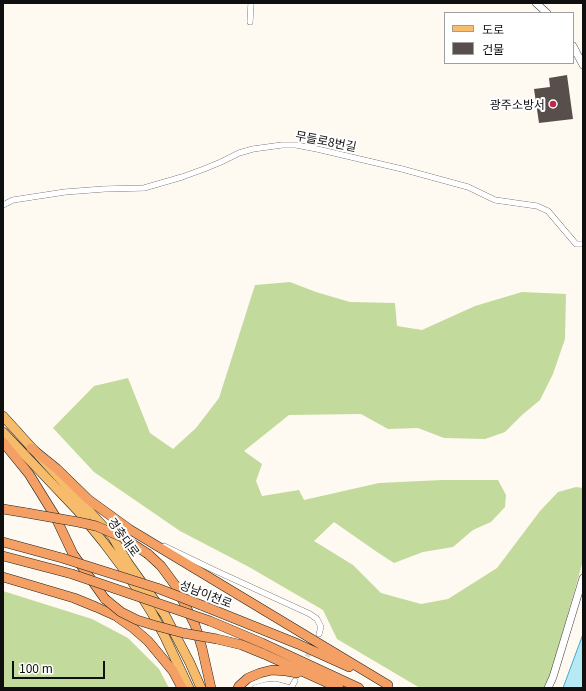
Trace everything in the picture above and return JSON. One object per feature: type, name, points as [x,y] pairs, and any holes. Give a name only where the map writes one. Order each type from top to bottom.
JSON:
[{"type":"highway","points":[[3,442],[29,474],[55,516],[73,554],[105,599],[121,612],[137,620],[183,633],[242,645],[339,688]]},
{"type":"highway","points":[[31,448],[57,469],[89,500],[129,529],[391,687]]},
{"type":"highway","points":[[3,509],[96,526],[122,537],[148,554],[161,566],[175,585],[195,625],[211,688]]},
{"type":"highway","name":"성남이천로","points":[[3,542],[62,558],[157,588],[298,644],[391,687]]},
{"type":"highway","name":"성남이천로","points":[[3,556],[72,574],[210,621],[360,688]]},
{"type":"highway","points":[[3,577],[74,598],[96,606],[116,616],[148,641],[173,671],[182,688]]},
{"type":"highway","points":[[238,688],[248,678],[272,670],[286,671],[322,680]]},
{"type":"main road","name":"경충대로","points":[[3,416],[112,536],[128,563],[165,614],[201,688]]},
{"type":"main road","name":"경충대로","points":[[3,432],[78,511],[138,589],[165,637],[189,688]]},
{"type":"street","points":[[250,22],[251,3]]},
{"type":"street","points":[[536,3],[546,12]]},
{"type":"street","points":[[574,48],[583,65]]},
{"type":"street","name":"무들로8번길","points":[[3,205],[14,200],[65,192],[104,188],[144,188],[182,177],[221,162],[239,153],[253,149],[282,145],[296,145],[416,173],[468,187],[495,200],[537,206],[548,211],[576,244],[583,244]]},
{"type":"street","points":[[129,529],[310,614],[319,623],[319,634]]},
{"type":"street","points":[[548,688],[553,677],[583,578]]},
{"type":"street","points":[[255,688],[275,684],[290,688],[295,681]]},
{"type":"green space","points":[[290,282],[316,292],[350,302],[395,303],[397,326],[422,330],[475,306],[522,292],[566,294],[565,339],[553,374],[540,400],[505,432],[485,439],[444,438],[418,428],[388,429],[361,414],[289,415],[244,451],[262,464],[256,481],[262,496],[299,490],[304,500],[379,483],[442,480],[498,480],[506,495],[505,507],[491,522],[473,530],[453,547],[423,552],[394,563],[334,522],[314,541],[353,565],[381,593],[421,604],[448,599],[497,568],[540,511],[558,492],[576,487],[583,488],[583,561],[550,676],[544,688],[420,688],[337,639],[323,610],[249,567],[180,531],[94,472],[53,428],[94,386],[128,378],[150,433],[173,449],[196,428],[219,398],[255,285]]},
{"type":"green space","points":[[3,591],[92,619],[128,638],[159,669],[169,688],[3,688]]},
{"type":"water","points":[[583,634],[583,688],[563,688]]},
{"type":"building","name":"광주소방서","points":[[567,75],[573,119],[539,123],[534,89],[550,87],[549,78]]},
{"type":"tunnel","points":[[303,664],[312,647]]},
{"type":"place","name":"광주소방서","points":[[553,104]]}]
